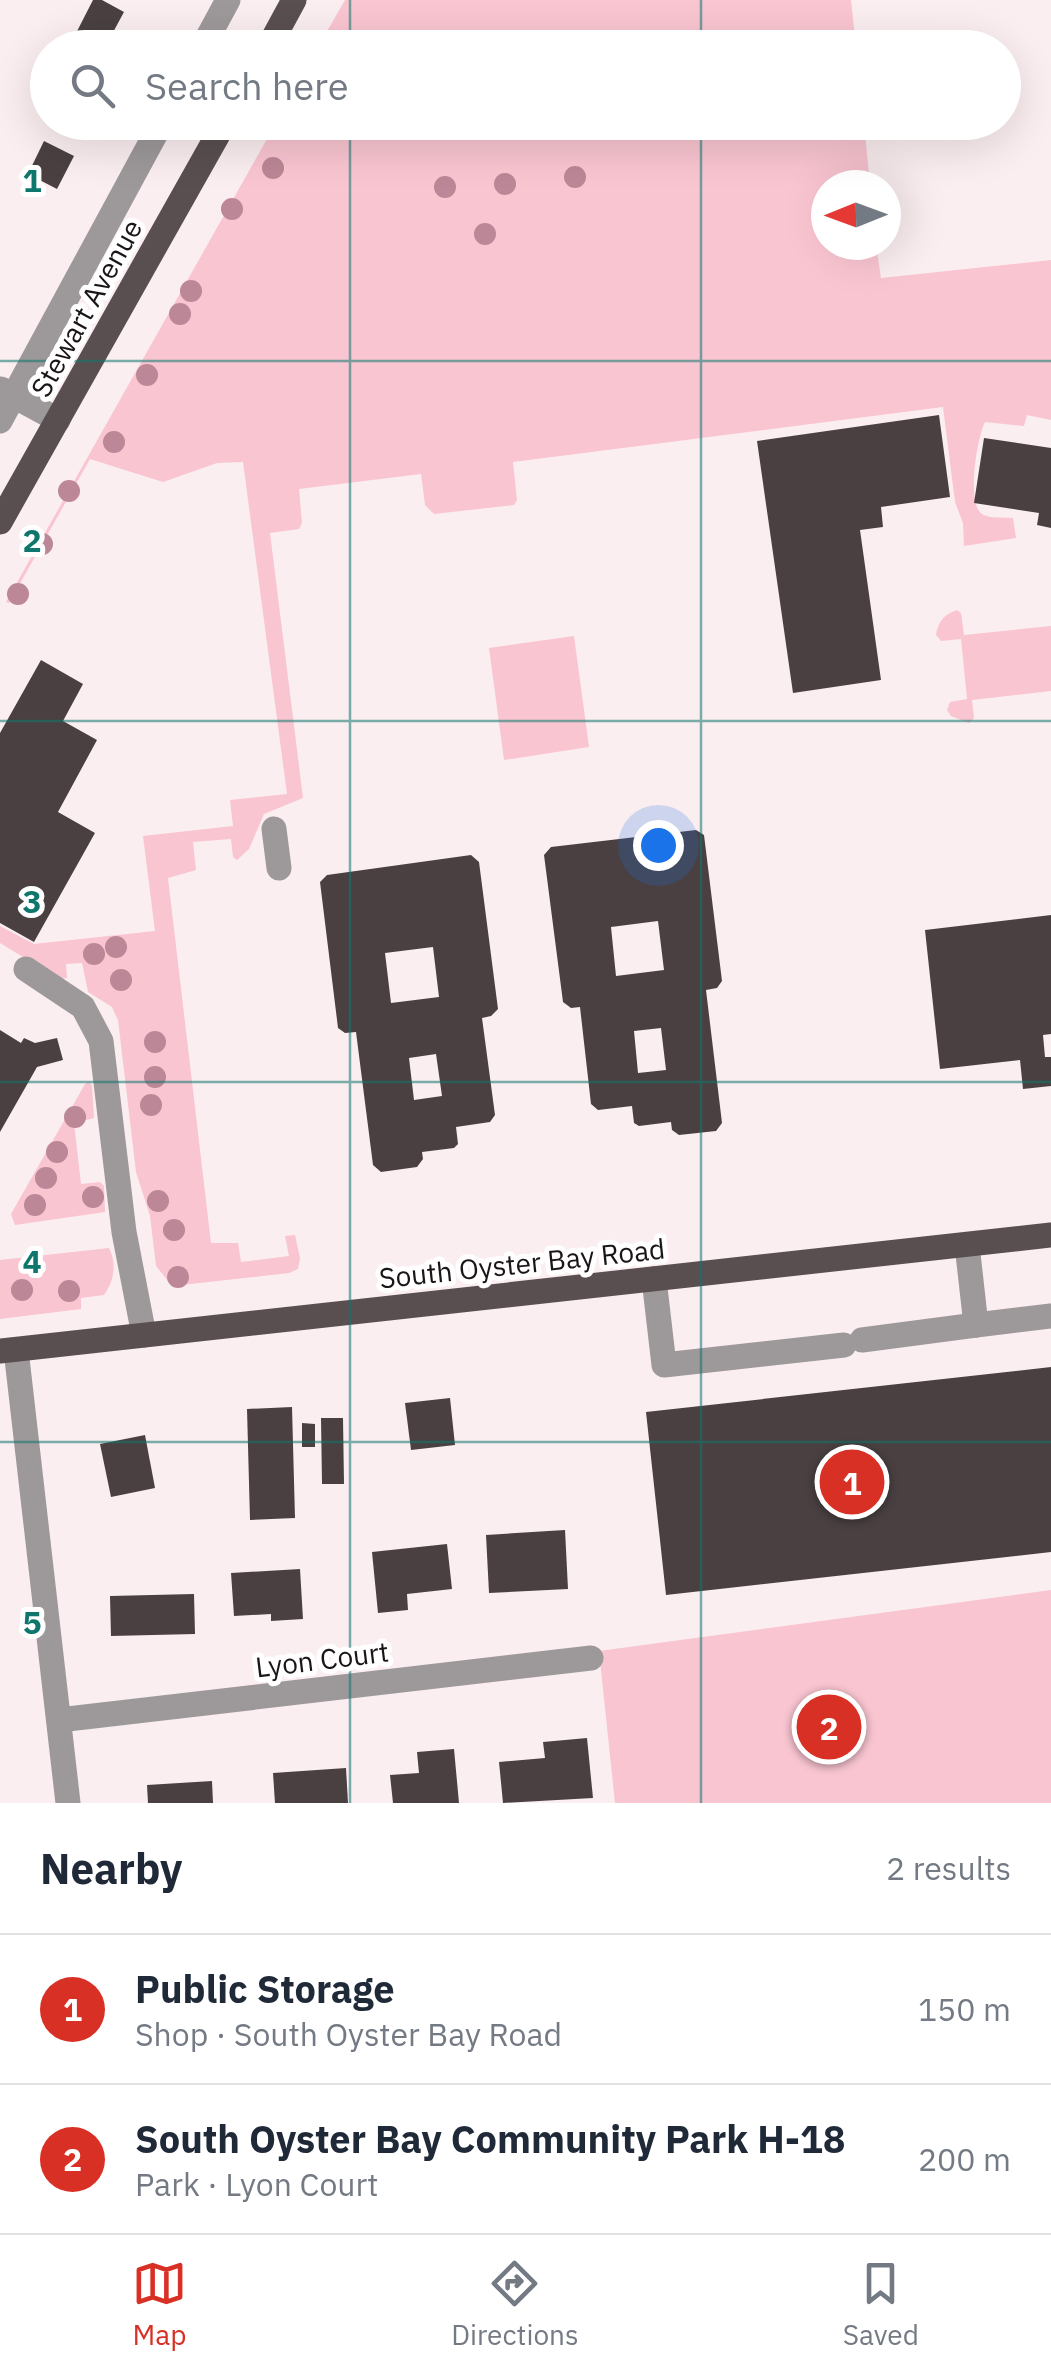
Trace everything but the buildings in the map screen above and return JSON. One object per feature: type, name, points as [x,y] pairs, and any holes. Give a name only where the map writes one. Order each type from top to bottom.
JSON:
[{"type":"main road","points":[[278,30],[294,0]]},
{"type":"main road","name":"Stewart Avenue","points":[[0,522],[215,140]]},
{"type":"main road","name":"South Oyster Bay Road","points":[[8,1351],[1051,1235]]},
{"type":"street","points":[[212,30],[228,0]]},
{"type":"street","points":[[0,421],[7,392],[152,140]]},
{"type":"street","points":[[7,392],[58,420]]},
{"type":"street","points":[[274,828],[279,868]]},
{"type":"street","points":[[26,969],[82,1006],[101,1041],[124,1232],[144,1336]]},
{"type":"street","points":[[967,1245],[976,1325]]},
{"type":"street","points":[[654,1279],[664,1366],[1051,1316]]},
{"type":"street","points":[[8,1351],[68,1803]]},
{"type":"street","name":"Lyon Court","points":[[59,1720],[592,1658]]},
{"type":"shaded area","points":[[345,0],[851,0],[854,30],[328,30]]},
{"type":"shaded area","points":[[266,140],[866,140],[869,170],[811,170],[811,260],[878,260],[881,278],[1051,260],[1051,420],[1027,415],[1024,426],[985,422],[974,470],[977,508],[985,516],[1013,518],[1016,538],[964,546],[943,407],[513,462],[517,500],[514,505],[434,514],[425,505],[421,474],[299,489],[299,529],[270,533],[303,798],[264,814],[249,849],[237,860],[233,857],[231,839],[193,842],[196,870],[168,878],[211,1243],[238,1243],[241,1262],[289,1256],[285,1236],[295,1235],[300,1258],[298,1269],[289,1273],[172,1286],[156,1266],[150,1216],[136,1172],[118,1020],[112,1007],[88,992],[82,963],[66,964],[67,978],[59,979],[0,943],[0,926],[34,944],[155,931],[143,836],[233,826],[230,800],[287,794],[243,462],[217,463],[163,482],[90,459],[9,603],[6,602]]},
{"type":"shaded area","points":[[957,610],[961,613],[964,635],[1051,626],[1051,691],[972,700],[974,718],[969,723],[951,716],[947,710],[950,702],[967,699],[961,639],[941,641],[936,635],[942,619]]},
{"type":"shaded area","points":[[574,636],[589,747],[504,760],[489,648]]},
{"type":"shaded area","points":[[89,1082],[94,1118],[74,1123],[81,1184],[100,1182],[104,1186],[105,1212],[15,1225],[11,1214]]},
{"type":"shaded area","points":[[109,1248],[113,1272],[104,1295],[81,1298],[81,1309],[0,1319],[0,1260]]},
{"type":"shaded area","points":[[1051,1590],[1051,1803],[615,1803],[599,1651]]},
{"type":"place","name":"Public Storage","points":[[852,1482]]},
{"type":"place","name":"South Oyster Bay Community Park H-18","points":[[829,1727]]}]
